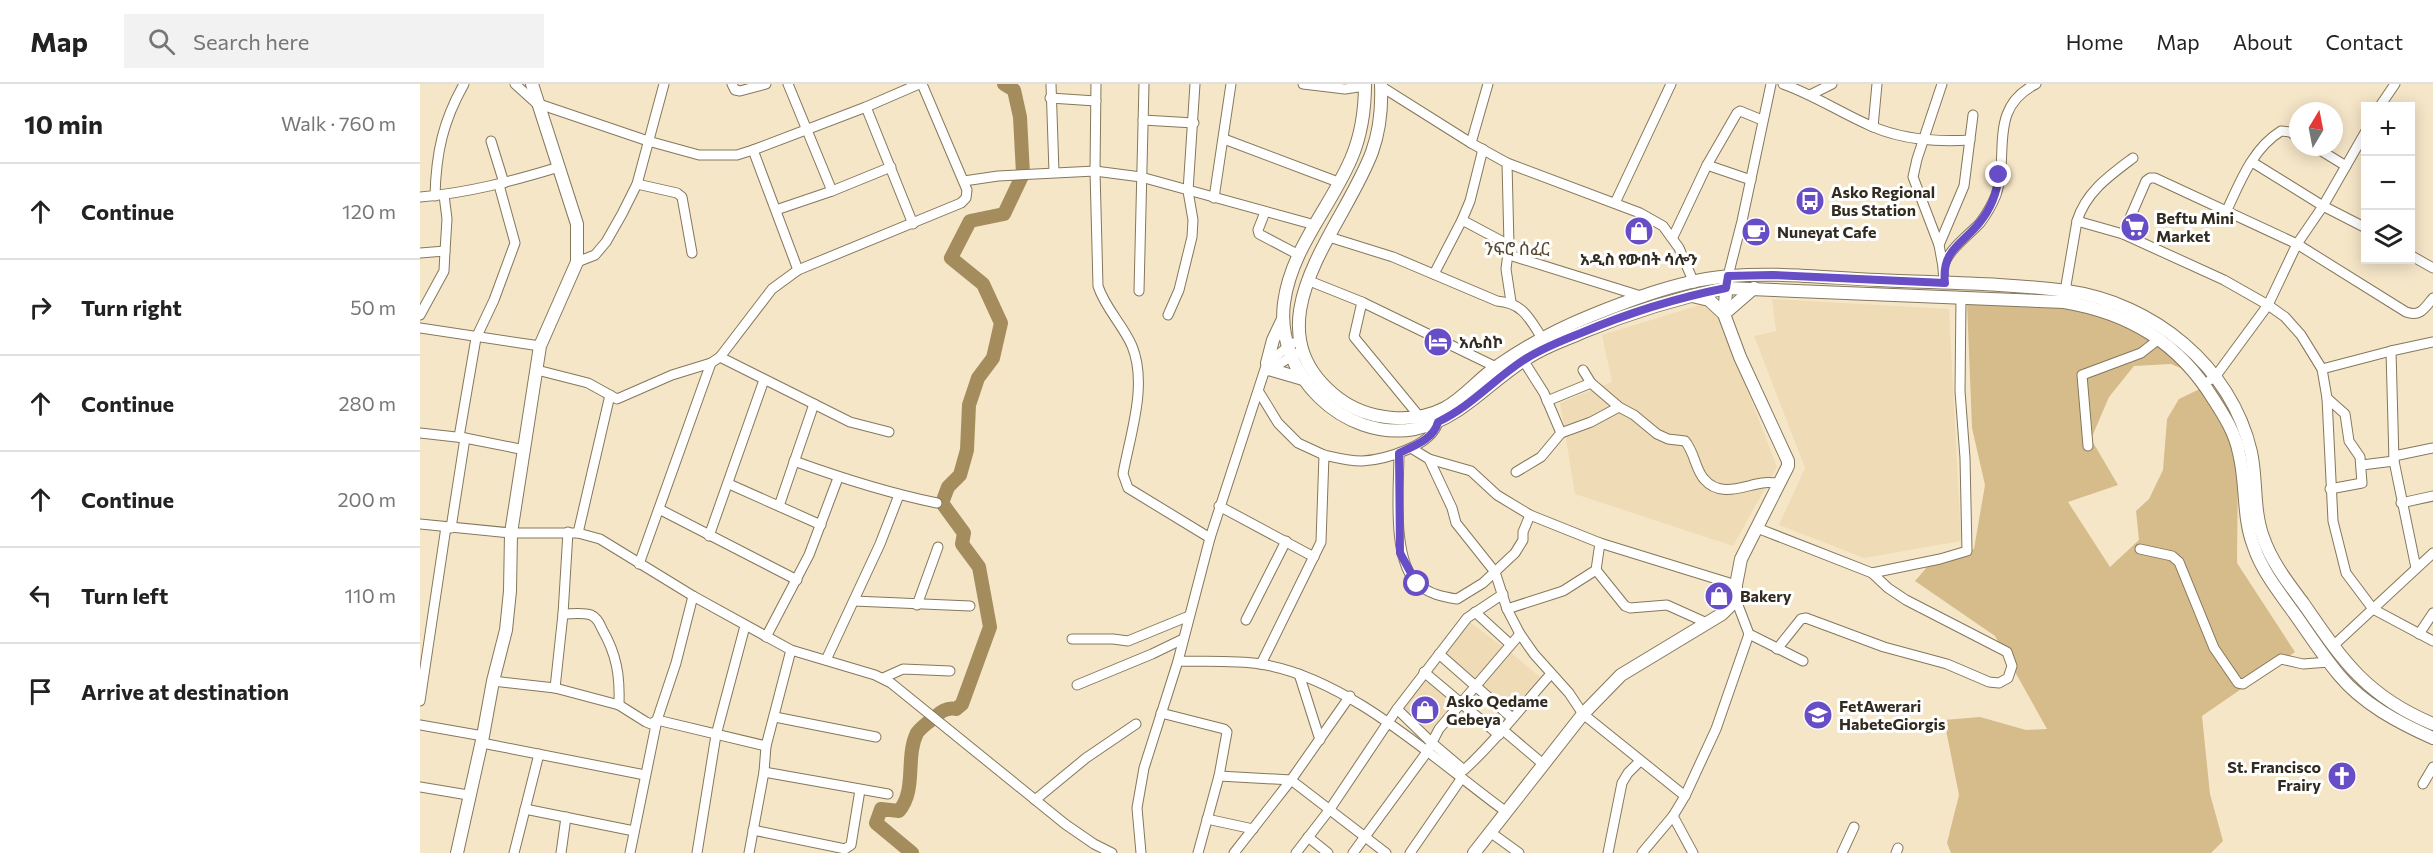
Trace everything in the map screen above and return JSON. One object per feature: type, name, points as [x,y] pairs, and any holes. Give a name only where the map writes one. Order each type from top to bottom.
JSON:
[{"type":"main road","points":[[457,853],[506,630],[510,591],[511,533],[540,346],[577,262],[577,224],[536,103],[532,84]]},
{"type":"main road","points":[[1303,379],[1269,368],[1274,340],[1283,318],[1284,302],[1292,270],[1350,161],[1357,142],[1363,117],[1365,85]]},
{"type":"main road","points":[[1382,86],[1381,114],[1374,147],[1307,280],[1295,348],[1316,378],[1353,408],[1383,417],[1419,416],[1444,408],[1496,366],[1542,338],[1589,317],[1644,297],[1694,283],[1727,282],[1772,275],[1945,283],[2115,303],[2154,321],[2186,344],[2210,380],[2240,453],[2247,527],[2256,553],[2282,596],[2329,662],[2348,684],[2372,704],[2433,738]]},
{"type":"main road","points":[[1474,853],[1583,714],[1621,675],[1722,614],[1736,600],[1736,585],[1741,559],[1780,483],[1788,461],[1740,357],[1724,314],[1727,282]]},
{"type":"main road","points":[[1283,318],[1295,348],[1303,379],[1316,395],[1333,410],[1363,424],[1398,430],[1438,422],[1458,411],[1523,360],[1543,348],[1604,323],[1727,282],[1754,288],[1960,297],[2064,297],[2119,316],[2159,339],[2210,380],[2233,403],[2252,456],[2257,510],[2263,537],[2278,567],[2333,646],[2356,674],[2410,715],[2433,724]]},
{"type":"main road","points":[[1724,314],[1754,288]]},
{"type":"main road","points":[[1688,295],[1709,300],[1724,314]]},
{"type":"street","points":[[420,315],[444,271],[447,219],[440,195],[438,152],[450,108],[464,84]]},
{"type":"street","points":[[515,84],[536,103],[648,141],[699,154],[737,155],[921,84],[968,190],[966,198],[961,203],[798,270],[772,289],[720,357],[711,363],[672,375],[617,399],[588,383],[537,370]]},
{"type":"street","points":[[577,262],[595,255],[606,242],[637,184],[664,84]]},
{"type":"street","points":[[732,84],[735,90],[740,91],[766,84]]},
{"type":"street","points":[[788,84],[832,191]]},
{"type":"street","points":[[1051,84],[1054,172]]},
{"type":"street","points":[[1096,84],[1095,171],[1098,286],[1102,297],[1132,346],[1138,367],[1138,388],[1124,474],[1125,481],[1128,488],[1210,538]]},
{"type":"street","points":[[1139,291],[1144,84]]},
{"type":"street","points":[[1168,315],[1179,290],[1192,237],[1193,220],[1188,191],[1194,123],[1194,84]]},
{"type":"street","points":[[1214,198],[1231,84]]},
{"type":"street","points":[[1303,84],[1345,89],[1365,85]]},
{"type":"street","points":[[1471,143],[1488,84]]},
{"type":"street","points":[[1615,203],[1671,84]]},
{"type":"street","points":[[1727,282],[1771,84]]},
{"type":"street","points":[[1783,84],[1795,86],[1873,127],[1923,141],[1971,140]]},
{"type":"street","points":[[1810,95],[1832,84]]},
{"type":"street","points":[[1873,127],[1877,84]]},
{"type":"street","points":[[1942,84],[1913,177],[1939,245],[1945,283]]},
{"type":"street","points":[[1943,267],[1955,247],[1979,224],[1989,209],[1996,193],[2001,129],[2022,93],[2036,84]]},
{"type":"street","points":[[2383,102],[2396,84]]},
{"type":"street","points":[[1382,86],[1507,164],[1615,203],[1663,226],[1672,237],[1694,283]]},
{"type":"street","points":[[1050,98],[1096,101]]},
{"type":"street","points":[[866,107],[913,224]]},
{"type":"street","points":[[1672,237],[1707,165],[1737,113],[1746,112],[1762,120]]},
{"type":"street","points":[[1939,245],[1964,186],[1973,115]]},
{"type":"street","points":[[1143,120],[1194,123]]},
{"type":"street","points":[[2227,210],[2246,170],[2271,137],[2281,131],[2289,132]]},
{"type":"street","points":[[1224,139],[1338,182]]},
{"type":"street","points":[[2210,380],[2268,305],[2297,244],[2323,206],[2361,140]]},
{"type":"street","points":[[420,702],[423,664],[448,528],[476,338],[494,300],[514,243],[491,141]]},
{"type":"street","points":[[1434,274],[1470,201],[1483,149]]},
{"type":"street","points":[[753,150],[798,270]]},
{"type":"street","points":[[2330,156],[2346,166]]},
{"type":"street","points":[[2064,297],[2077,221],[2087,198],[2109,176],[2133,159]]},
{"type":"street","points":[[2252,162],[2323,206],[2361,225]]},
{"type":"street","points":[[1507,164],[1507,284],[1511,302],[1530,319],[1542,338]]},
{"type":"street","points":[[1707,165],[1751,180]]},
{"type":"street","points":[[420,197],[502,184],[559,167]]},
{"type":"street","points":[[776,210],[832,191],[891,167]]},
{"type":"street","points":[[964,181],[998,176],[1095,171],[1142,177],[1315,225]]},
{"type":"street","points":[[2123,234],[2146,182],[2150,178],[2156,178],[2297,244],[2406,312],[2414,315],[2420,313],[2433,298]]},
{"type":"street","points":[[637,184],[682,196],[693,253]]},
{"type":"street","points":[[1265,212],[1258,230],[1259,234],[1299,255]]},
{"type":"street","points":[[1462,220],[1508,249],[1644,297]]},
{"type":"street","points":[[2077,221],[2123,234],[2224,280],[2285,317],[2301,335],[2322,369],[2327,398],[2333,521],[2346,573],[2373,609],[2433,641]]},
{"type":"street","points":[[1329,237],[1393,256],[1497,301],[1511,302]]},
{"type":"street","points":[[420,253],[445,251]]},
{"type":"street","points":[[2415,258],[2433,268]]},
{"type":"street","points":[[1307,280],[1362,302],[1496,366]]},
{"type":"street","points":[[1872,573],[1956,555],[1967,550],[1965,458],[1960,391],[1960,297]]},
{"type":"street","points":[[1362,302],[1354,337],[1419,416]]},
{"type":"street","points":[[420,328],[540,346]]},
{"type":"street","points":[[2088,446],[2082,375],[2141,353],[2159,339]]},
{"type":"street","points":[[2322,369],[2433,342]]},
{"type":"street","points":[[1141,853],[1138,842],[1137,808],[1144,768],[1178,661],[1210,538],[1269,368],[1295,348]]},
{"type":"street","points":[[2391,351],[2394,458],[2401,503],[2416,568]]},
{"type":"street","points":[[720,357],[850,422],[889,432]]},
{"type":"street","points":[[1523,360],[1547,400],[1561,433]]},
{"type":"street","points":[[639,564],[711,363]]},
{"type":"street","points":[[1583,370],[1591,382],[1619,407],[1634,415],[1657,434],[1668,439],[1686,441],[1704,479],[1714,486],[1737,490],[1762,483],[1780,483]]},
{"type":"street","points":[[710,536],[764,380]]},
{"type":"street","points":[[1547,400],[1591,382]]},
{"type":"street","points":[[1259,392],[1278,423],[1298,443],[1324,455],[1345,460],[1364,461],[1399,453],[1431,435],[1437,429],[1438,422]]},
{"type":"street","points":[[578,533],[610,395]]},
{"type":"street","points":[[2327,398],[2345,414],[2349,441],[2360,457],[2362,465],[2362,483],[2330,489]]},
{"type":"street","points":[[779,506],[814,404]]},
{"type":"street","points":[[1516,472],[1541,457],[1561,433],[1592,422],[1619,407]]},
{"type":"street","points":[[420,433],[525,450]]},
{"type":"street","points":[[1411,448],[1429,459],[1471,471],[1497,495],[1530,514],[1600,543],[1736,585]]},
{"type":"street","points":[[2362,465],[2433,448]]},
{"type":"street","points":[[1399,453],[1400,553],[1417,584],[1435,595],[1457,599],[1495,573],[1520,545],[1530,514]]},
{"type":"street","points":[[1261,664],[1321,542],[1324,455]]},
{"type":"street","points":[[1429,459],[1452,508],[1455,523],[1495,573],[1507,609],[1520,634],[1550,675],[1569,693],[1583,714],[1685,795]]},
{"type":"street","points":[[794,461],[838,478],[937,503]]},
{"type":"street","points":[[765,637],[796,580],[821,525],[838,478]]},
{"type":"street","points":[[729,484],[821,525]]},
{"type":"street","points":[[826,660],[855,601],[898,495]]},
{"type":"street","points":[[2401,503],[2433,496]]},
{"type":"street","points":[[1220,506],[1314,556]]},
{"type":"street","points":[[659,508],[796,580]]},
{"type":"street","points":[[420,524],[511,533],[568,532],[600,539],[693,596],[791,651],[884,678],[1065,824],[1112,853]]},
{"type":"street","points":[[1757,528],[1872,573],[1906,600],[2007,652],[2013,666],[2008,678],[1999,683],[1989,682],[1947,664],[1884,647],[1806,618],[1801,619],[1778,649]]},
{"type":"street","points":[[555,688],[563,614],[568,532]]},
{"type":"street","points":[[1246,620],[1286,541]]},
{"type":"street","points":[[1600,543],[1596,570],[1625,606],[1630,608],[1667,604],[1707,623]]},
{"type":"street","points":[[917,604],[938,547]]},
{"type":"street","points":[[2140,549],[2172,556],[2179,561],[2214,648],[2238,683],[2243,684],[2281,659],[2303,664],[2329,662]]},
{"type":"street","points":[[2333,646],[2433,553]]},
{"type":"street","points":[[1507,609],[1563,591],[1596,570]]},
{"type":"street","points":[[1296,853],[1330,809],[1397,709],[1467,618],[1503,594]]},
{"type":"street","points":[[630,853],[657,720],[676,663],[693,596]]},
{"type":"street","points":[[1642,853],[1673,816],[1716,729],[1749,634],[1736,600]]},
{"type":"street","points":[[855,601],[970,606]]},
{"type":"street","points":[[1475,612],[1510,644]]},
{"type":"street","points":[[2419,634],[2433,613]]},
{"type":"street","points":[[563,614],[591,615],[597,620],[613,647],[617,661],[620,679],[619,705]]},
{"type":"street","points":[[1072,639],[1128,641],[1189,616]]},
{"type":"street","points":[[697,853],[716,735],[745,626]]},
{"type":"street","points":[[1353,853],[1427,753],[1439,729],[1474,685],[1520,634]]},
{"type":"street","points":[[1749,634],[1803,661]]},
{"type":"street","points":[[1077,685],[1183,639]]},
{"type":"street","points":[[749,853],[764,772],[766,746],[791,651]]},
{"type":"street","points":[[1439,654],[1512,718]]},
{"type":"street","points":[[1178,661],[1261,664],[1299,674],[1350,696],[1505,811]]},
{"type":"street","points":[[884,678],[903,669],[950,671]]},
{"type":"street","points":[[1424,672],[1459,703],[1543,764]]},
{"type":"street","points":[[1299,674],[1320,740]]},
{"type":"street","points":[[1397,709],[1464,770],[1501,732],[1550,675]]},
{"type":"street","points":[[493,681],[555,688],[619,705],[651,724],[657,720],[766,746]]},
{"type":"street","points":[[1234,853],[1291,780],[1350,696]]},
{"type":"street","points":[[1161,713],[1224,729],[1227,732],[1219,776],[1198,853]]},
{"type":"street","points":[[775,717],[876,737]]},
{"type":"street","points":[[420,724],[539,754],[645,775]]},
{"type":"street","points":[[1035,800],[1086,758],[1136,724]]},
{"type":"street","points":[[514,853],[539,754]]},
{"type":"street","points":[[1608,853],[1622,783],[1640,761]]},
{"type":"street","points":[[2423,784],[2433,767]]},
{"type":"street","points":[[764,772],[888,794]]},
{"type":"street","points":[[1219,776],[1291,780],[1386,853]]},
{"type":"street","points":[[1410,853],[1461,779]]},
{"type":"street","points":[[420,787],[468,795]]},
{"type":"street","points":[[753,830],[844,851],[850,845],[860,790]]},
{"type":"street","points":[[525,809],[634,831]]},
{"type":"street","points":[[1673,816],[1693,853]]},
{"type":"street","points":[[561,853],[566,817]]},
{"type":"street","points":[[1207,819],[1253,829]]},
{"type":"street","points":[[1842,853],[1854,827]]},
{"type":"street","points":[[1490,832],[1519,853]]},
{"type":"street","points":[[1308,837],[1328,853]]},
{"type":"shaded area","points":[[1772,299],[1949,309],[1961,541],[1864,558],[1779,525],[1805,468],[1754,336],[1776,331]]},
{"type":"shaded area","points":[[1713,301],[1777,467],[1733,546],[1575,494],[1560,403],[1612,382],[1602,335]]},
{"type":"shaded area","points":[[1967,303],[2072,310],[2122,322],[2168,347],[2195,374],[2171,364],[2134,366],[2109,397],[2091,439],[2118,485],[2068,502],[2110,567],[2139,540],[2136,511],[2149,499],[2163,470],[2167,419],[2179,399],[2210,384],[2234,408],[2238,463],[2237,563],[2295,652],[2202,716],[2210,794],[2223,841],[2211,853],[1951,853],[1947,843],[1959,795],[1944,720],[1980,717],[2026,730],[2047,729],[1995,636],[1915,581],[1928,566],[1974,549],[1985,485],[1972,428]]},
{"type":"shaded area","name":"Asko Qedame Gebeya","points":[[1470,622],[1503,647],[1477,679],[1445,653]]},
{"type":"shaded area","name":"Asko Qedame Gebeya","points":[[1508,650],[1540,677],[1512,710],[1482,684]]},
{"type":"shaded area","name":"Asko Qedame Gebeya","points":[[1423,679],[1454,704],[1428,740],[1395,715]]},
{"type":"waterway","points":[[912,853],[876,823],[881,809],[899,811],[904,803],[908,793],[912,752],[917,733],[942,711],[956,709],[962,704],[990,627],[979,567],[962,544],[964,533],[942,503],[948,487],[960,475],[967,450],[969,405],[978,378],[993,358],[1001,323],[983,284],[951,258],[970,221],[1004,214],[1023,174],[1020,117],[1014,90],[1004,84]]},
{"type":"place","name":"Asko Regional Bus Station","points":[[1810,201]]},
{"type":"place","name":"Beftu Mini Market","points":[[2135,227]]},
{"type":"place","name":"አዲስ የውበት ሳሎን","points":[[1639,231]]},
{"type":"place","name":"Nuneyat Cafe","points":[[1756,232]]},
{"type":"place","name":"አሌስኮ","points":[[1438,342]]},
{"type":"place","name":"Bakery","points":[[1719,596]]},
{"type":"place","name":"Asko Qedame Gebeya","points":[[1425,710]]},
{"type":"place","name":"FetAwerari HabeteGiorgis","points":[[1818,715]]},
{"type":"place","name":"St. Francisco Frairy","points":[[2342,776]]},
{"type":"district","name":"ንፍሮ ሰፈር","points":[[1517,249]]},
{"type":"route","points":[[1417,584],[1400,553],[1399,453],[1419,444],[1437,429],[1438,422],[1458,411],[1523,360],[1543,348],[1604,323],[1688,295],[1726,288],[1728,276],[1772,275],[1945,283],[1943,267],[1955,247],[1979,224],[1989,209],[1996,193],[1999,175]]}]
